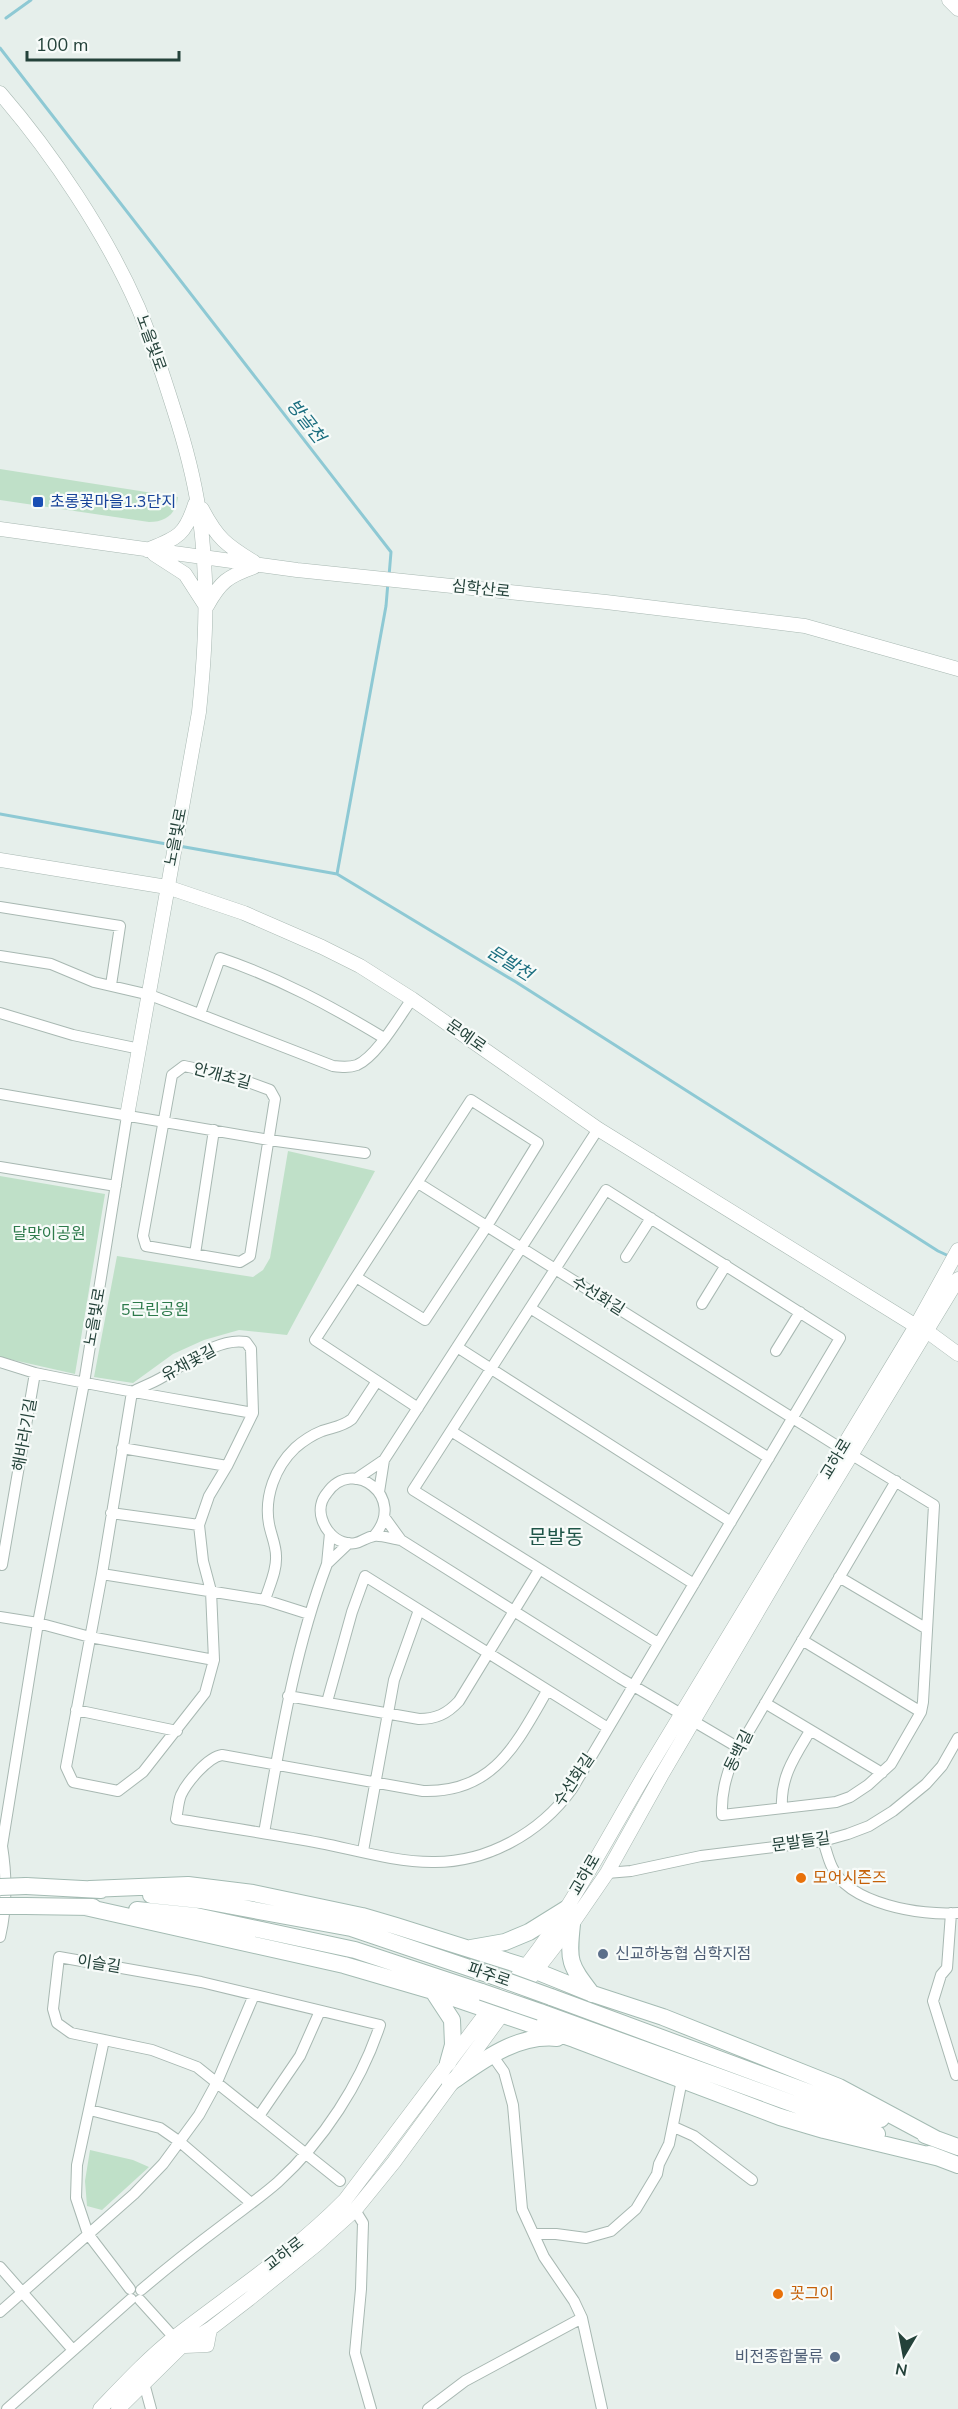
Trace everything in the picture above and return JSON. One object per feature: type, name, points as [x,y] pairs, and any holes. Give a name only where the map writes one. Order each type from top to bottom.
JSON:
[{"type":"main road","points":[[90,1889],[188,1885],[253,1893],[362,1916],[468,1948],[593,1995],[663,2017],[839,2086],[936,2139]]},
{"type":"main road","name":"파주로","points":[[0,1887],[90,1889],[200,1900],[351,1928],[493,1976],[958,2147]]},
{"type":"main road","name":"파주로","points":[[0,1906],[85,1907],[196,1916],[355,1950],[540,2012],[826,2114],[958,2165]]},
{"type":"main road","points":[[85,1907],[344,1965],[433,1991],[574,2039],[780,2116],[824,2130],[940,2158]]},
{"type":"main road","points":[[468,1948],[505,1942],[569,1917],[569,1952],[572,1969],[593,1995]]},
{"type":"main road","points":[[433,1991],[452,2020],[453,2045],[448,2063]]},
{"type":"main road","points":[[450,2083],[508,2046],[544,2037],[574,2039]]},
{"type":"street","points":[[950,0],[958,9]]},
{"type":"street","name":"노을빛로","points":[[0,93],[73,191],[137,305],[154,348],[185,446],[197,499],[206,608],[206,646],[199,712],[127,1116],[84,1383],[38,1623],[0,1860]]},
{"type":"street","points":[[147,550],[182,533],[189,523],[197,499]]},
{"type":"street","points":[[197,499],[214,533],[230,547],[258,565]]},
{"type":"street","name":"심학산로","points":[[0,529],[258,565],[805,626],[958,669]]},
{"type":"street","points":[[147,550],[185,574],[206,608],[218,586],[234,574],[258,565]]},
{"type":"street","name":"문예로","points":[[0,860],[167,887],[285,930],[360,966],[412,999],[598,1129],[922,1329]]},
{"type":"street","points":[[0,907],[120,926],[111,985]]},
{"type":"street","points":[[0,956],[51,963],[94,982],[150,995],[333,1066],[355,1065],[365,1060],[412,999]]},
{"type":"street","points":[[200,1014],[220,958],[258,971],[309,994],[384,1038]]},
{"type":"street","points":[[0,1013],[73,1035],[140,1049]]},
{"type":"street","name":"안개초길","points":[[184,1066],[232,1076],[270,1090],[275,1099],[269,1140],[250,1256],[240,1262],[146,1245],[143,1236],[172,1075],[184,1066]]},
{"type":"street","points":[[0,1094],[269,1140],[365,1153]]},
{"type":"street","points":[[356,1277],[424,1320],[487,1226],[538,1143],[471,1100],[315,1340],[418,1408]]},
{"type":"street","points":[[356,1479],[369,1483],[379,1492],[386,1508],[385,1518],[381,1528],[374,1536],[364,1542],[342,1542],[330,1533],[321,1517],[324,1496],[339,1482],[356,1479],[384,1460],[598,1129]]},
{"type":"street","points":[[195,1254],[214,1130]]},
{"type":"street","points":[[0,1167],[116,1186]]},
{"type":"street","name":"수선화길","points":[[418,1183],[847,1452]]},
{"type":"street","name":"수선화길","points":[[547,1691],[509,1753],[489,1773],[452,1790],[438,1791],[376,1782],[222,1755],[209,1759],[181,1795],[176,1819],[409,1860],[450,1861],[482,1855],[512,1842],[540,1823],[563,1800],[608,1728],[840,1338],[606,1190],[413,1490],[658,1643]]},
{"type":"street","points":[[626,1257],[651,1218]]},
{"type":"street","name":"교하로","points":[[100,2409],[288,2252],[337,2208],[362,2181],[448,2063],[531,1970],[569,1917],[687,1717],[953,1280],[958,1250]]},
{"type":"street","points":[[702,1304],[726,1265]]},
{"type":"street","points":[[530,1308],[769,1458]]},
{"type":"street","points":[[776,1351],[800,1312]]},
{"type":"street","points":[[922,1329],[958,1354]]},
{"type":"street","name":"유채꽃길","points":[[238,1341],[246,1342],[251,1349],[253,1413],[227,1466],[209,1496],[199,1525],[203,1561],[211,1591],[214,1659],[205,1693],[177,1731],[142,1772],[118,1791],[73,1782],[66,1767],[102,1574],[132,1392],[211,1348],[238,1341]]},
{"type":"street","points":[[457,1347],[731,1522]]},
{"type":"street","points":[[0,1362],[35,1373],[84,1383]]},
{"type":"street","name":"해바라기길","points":[[0,1564],[3,1565],[35,1373]]},
{"type":"street","points":[[265,1600],[276,1566],[275,1545],[268,1521],[268,1505],[278,1471],[285,1459],[303,1442],[325,1430],[346,1424],[352,1419],[377,1381]]},
{"type":"street","name":"유채꽃길","points":[[84,1383],[253,1413]]},
{"type":"street","points":[[451,1431],[694,1584]]},
{"type":"street","points":[[122,1448],[227,1466]]},
{"type":"street","name":"동백길","points":[[847,1452],[934,1505],[921,1712],[891,1764],[859,1791],[836,1802],[722,1815],[724,1783],[733,1758],[896,1482]]},
{"type":"street","points":[[379,1492],[384,1460]]},
{"type":"street","points":[[111,1513],[199,1525]]},
{"type":"street","points":[[385,1518],[401,1540],[633,1685],[739,1748]]},
{"type":"street","points":[[264,1833],[288,1696],[309,1614],[327,1564],[330,1533]]},
{"type":"street","points":[[374,1536],[401,1540]]},
{"type":"street","points":[[327,1564],[349,1543]]},
{"type":"street","points":[[288,1696],[430,1719],[445,1713],[459,1701],[538,1570]]},
{"type":"street","points":[[102,1574],[265,1600],[309,1614]]},
{"type":"street","points":[[327,1702],[352,1612],[365,1576],[608,1728]]},
{"type":"street","points":[[839,1577],[927,1629]]},
{"type":"street","points":[[363,1851],[400,1660],[418,1610]]},
{"type":"street","points":[[0,1617],[214,1659]]},
{"type":"street","points":[[802,1640],[921,1712]]},
{"type":"street","points":[[765,1703],[882,1773]]},
{"type":"street","points":[[76,1710],[177,1731]]},
{"type":"street","name":"교하로","points":[[569,1917],[607,1873],[687,1717]]},
{"type":"street","points":[[782,1808],[783,1782],[788,1768],[810,1731]]},
{"type":"street","name":"문발들길","points":[[607,1873],[631,1871],[701,1856],[823,1840],[869,1826],[893,1811],[931,1778],[942,1766],[958,1738]]},
{"type":"street","points":[[823,1840],[832,1869],[846,1885],[884,1905],[955,1913],[947,1968],[941,1975],[933,2001],[956,2075]]},
{"type":"street","name":"노을빛로","points":[[0,1937],[4,1919],[6,1873],[2,1846]]},
{"type":"street","name":"이슬길","points":[[7,2409],[136,2294],[277,2183],[306,2153],[349,2092],[380,2025],[201,1982],[59,1957],[53,2009],[57,2023],[71,2033],[169,2055],[197,2067],[217,2082],[306,2153],[340,2181]]},
{"type":"street","points":[[0,2312],[147,2181],[180,2142],[199,2115],[217,2082],[254,1995]]},
{"type":"street","points":[[259,2116],[300,2056],[320,2011]]},
{"type":"street","name":"교하로","points":[[118,2409],[144,2383],[178,2342],[210,2329],[316,2245],[355,2210],[394,2162],[450,2083],[494,2013]]},
{"type":"street","points":[[104,2040],[75,2181],[79,2211],[88,2234],[178,2342]]},
{"type":"street","points":[[492,2055],[504,2072],[513,2105],[522,2209],[544,2257],[574,2301],[582,2318],[602,2409]]},
{"type":"street","points":[[534,2234],[585,2238],[611,2231],[636,2209],[652,2183],[669,2144],[682,2080]]},
{"type":"street","points":[[90,2110],[160,2127],[251,2203]]},
{"type":"street","points":[[674,2127],[694,2136],[752,2180]]},
{"type":"street","points":[[355,2210],[363,2223],[361,2289],[355,2353],[371,2409]]},
{"type":"street","points":[[0,2267],[73,2350]]},
{"type":"street","points":[[429,2409],[465,2381],[582,2318]]},
{"type":"street","points":[[144,2383],[151,2409]]},
{"type":"green space","points":[[0,469],[178,497],[177,503],[165,519],[149,522],[0,500]]},
{"type":"green space","name":"5근린공원","points":[[288,1151],[375,1171],[287,1335],[239,1330],[204,1340],[173,1354],[133,1383],[94,1377],[117,1256],[253,1277],[263,1270],[270,1258]]},
{"type":"green space","name":"달맞이공원","points":[[0,1176],[105,1194],[75,1374],[0,1357]]},
{"type":"green space","points":[[90,2150],[133,2160],[149,2167],[102,2210],[87,2206],[85,2181]]},
{"type":"waterway","points":[[6,18],[31,0]]},
{"type":"waterway","name":"방골천","points":[[0,48],[391,552],[389,576]]},
{"type":"waterway","name":"방골천","points":[[337,874],[386,606],[388,582]]},
{"type":"waterway","name":"문발천","points":[[0,814],[172,845]]},
{"type":"waterway","name":"문발천","points":[[179,846],[337,874],[516,982],[938,1251],[951,1257]]},
{"type":"place","name":"초롱꽃마을1.3단지","points":[[38,502]]},
{"type":"place","name":"모어시즌즈","points":[[801,1878]]},
{"type":"place","name":"신교하농협 심학지점","points":[[603,1954]]},
{"type":"place","name":"꼿그이","points":[[778,2294]]},
{"type":"place","name":"비전종합물류","points":[[835,2357]]},
{"type":"district","name":"문발동","points":[[556,1537]]}]
